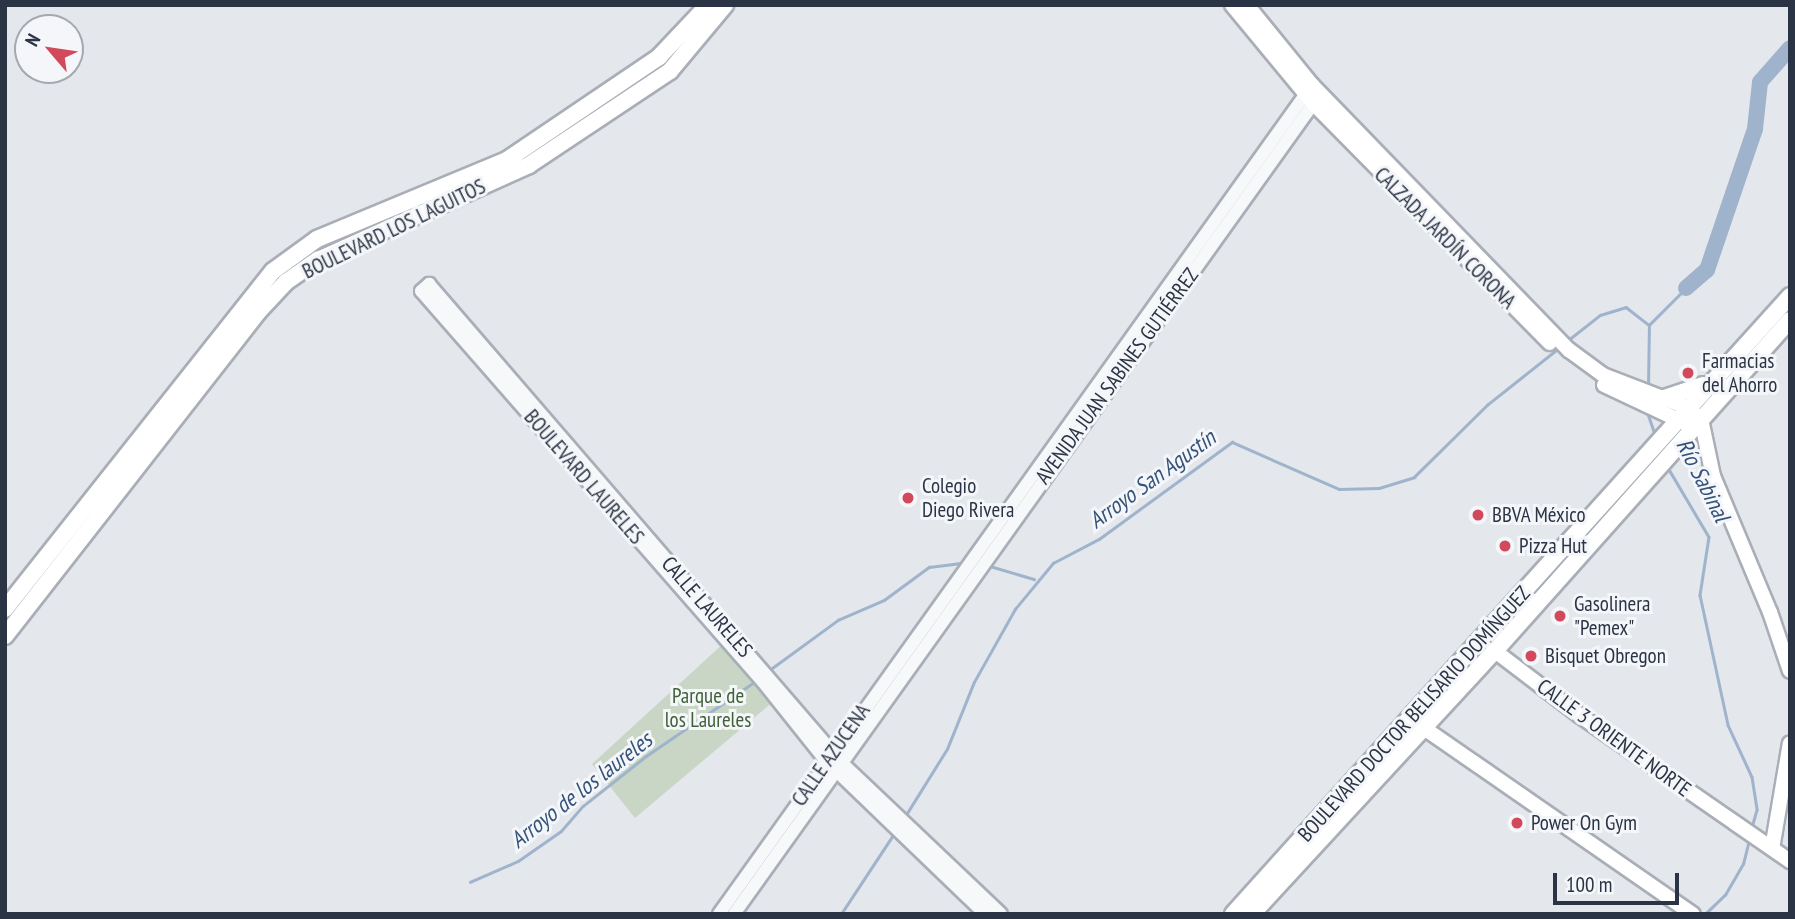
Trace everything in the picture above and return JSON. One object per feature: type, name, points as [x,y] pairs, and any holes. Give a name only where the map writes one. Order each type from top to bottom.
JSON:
[{"type":"main road","name":"BOULEVARD LOS LAGUITOS","points":[[5,609],[211,344],[273,271],[317,239],[508,160],[659,57],[708,5]]},
{"type":"main road","name":"BOULEVARD LOS LAGUITOS","points":[[5,636],[277,292],[318,260],[529,165],[670,71],[725,5]]},
{"type":"main road","name":"CALZADA JARDÍN CORONA","points":[[1231,5],[1313,94],[1596,381],[1660,401],[1695,430]]},
{"type":"main road","name":"CALZADA JARDÍN CORONA","points":[[1247,5],[1313,94]]},
{"type":"main road","points":[[402,203],[402,222]]},
{"type":"main road","name":"BOULEVARD DOCTOR BELISARIO DOMÍNGUEZ","points":[[1233,914],[1465,659],[1678,416],[1790,296]]},
{"type":"main road","name":"BOULEVARD DOCTOR BELISARIO DOMÍNGUEZ","points":[[1252,914],[1495,651],[1658,467],[1695,430],[1790,320]]},
{"type":"main road","points":[[1660,401],[1709,383]]},
{"type":"main road","points":[[1695,430],[1790,671]]},
{"type":"main road","points":[[1465,659],[1495,651],[1499,620]]},
{"type":"main road","name":"CALLE 3 ORIENTE NORTE","points":[[1495,651],[1735,823],[1770,843]]},
{"type":"main road","points":[[1424,728],[1693,913]]},
{"type":"main road","points":[[1790,743],[1770,843],[1790,860]]},
{"type":"street","points":[[946,604],[985,560],[1009,518],[1313,94]]},
{"type":"street","name":"BOULEVARD LAURELES","points":[[425,288],[750,662],[828,756],[909,835]]},
{"type":"street","points":[[734,914],[838,767],[946,604],[971,559],[1009,518]]},
{"type":"street","name":"CALLE AZUCENA","points":[[719,914],[828,756],[946,604]]},
{"type":"street","points":[[909,835],[985,914]]},
{"type":"street","points":[[909,835],[1001,914]]},
{"type":"green space","name":"Parque de los Laureles","points":[[725,642],[774,701],[635,818],[592,764]]},
{"type":"waterway","name":"Río Sabinal","points":[[1686,288],[1707,270],[1755,129],[1760,82],[1790,48]]},
{"type":"waterway","name":"Río Sabinal","points":[[1648,386],[1649,325],[1686,288]]},
{"type":"waterway","name":"Arroyo San Agustín","points":[[1567,341],[1600,315],[1626,307],[1649,325]]},
{"type":"waterway","name":"Arroyo San Agustín","points":[[904,818],[947,749],[974,682],[1015,609],[1053,563],[1099,539],[1232,442],[1339,489],[1379,488],[1414,477],[1487,405],[1560,347]]},
{"type":"waterway","name":"Río Sabinal","points":[[1647,411],[1656,437]]},
{"type":"waterway","name":"Río Sabinal","points":[[1667,466],[1709,537],[1700,595],[1728,725],[1752,777],[1757,810],[1752,827]]},
{"type":"waterway","name":"Arroyo de los laureles","points":[[768,671],[838,620],[884,600],[929,567],[963,563]]},
{"type":"waterway","name":"Arroyo de los laureles","points":[[990,566],[1034,579]]},
{"type":"waterway","name":"Arroyo de los laureles","points":[[470,882],[518,861],[561,831],[583,806],[646,756],[757,680]]},
{"type":"waterway","name":"Arroyo San Agustín","points":[[841,914],[895,832]]},
{"type":"waterway","name":"Río Sabinal","points":[[1705,914],[1725,895],[1743,864],[1749,840]]},
{"type":"place","name":"Farmacias del Ahorro","points":[[1688,373]]},
{"type":"place","name":"Colegio Diego Rivera","points":[[908,498]]},
{"type":"place","name":"BBVA México","points":[[1478,515]]},
{"type":"place","name":"Pizza Hut","points":[[1505,546]]},
{"type":"place","name":"Gasolinera \"Pemex\"","points":[[1560,616]]},
{"type":"place","name":"Bisquet Obregon","points":[[1531,656]]},
{"type":"place","name":"Power On Gym","points":[[1517,823]]}]
